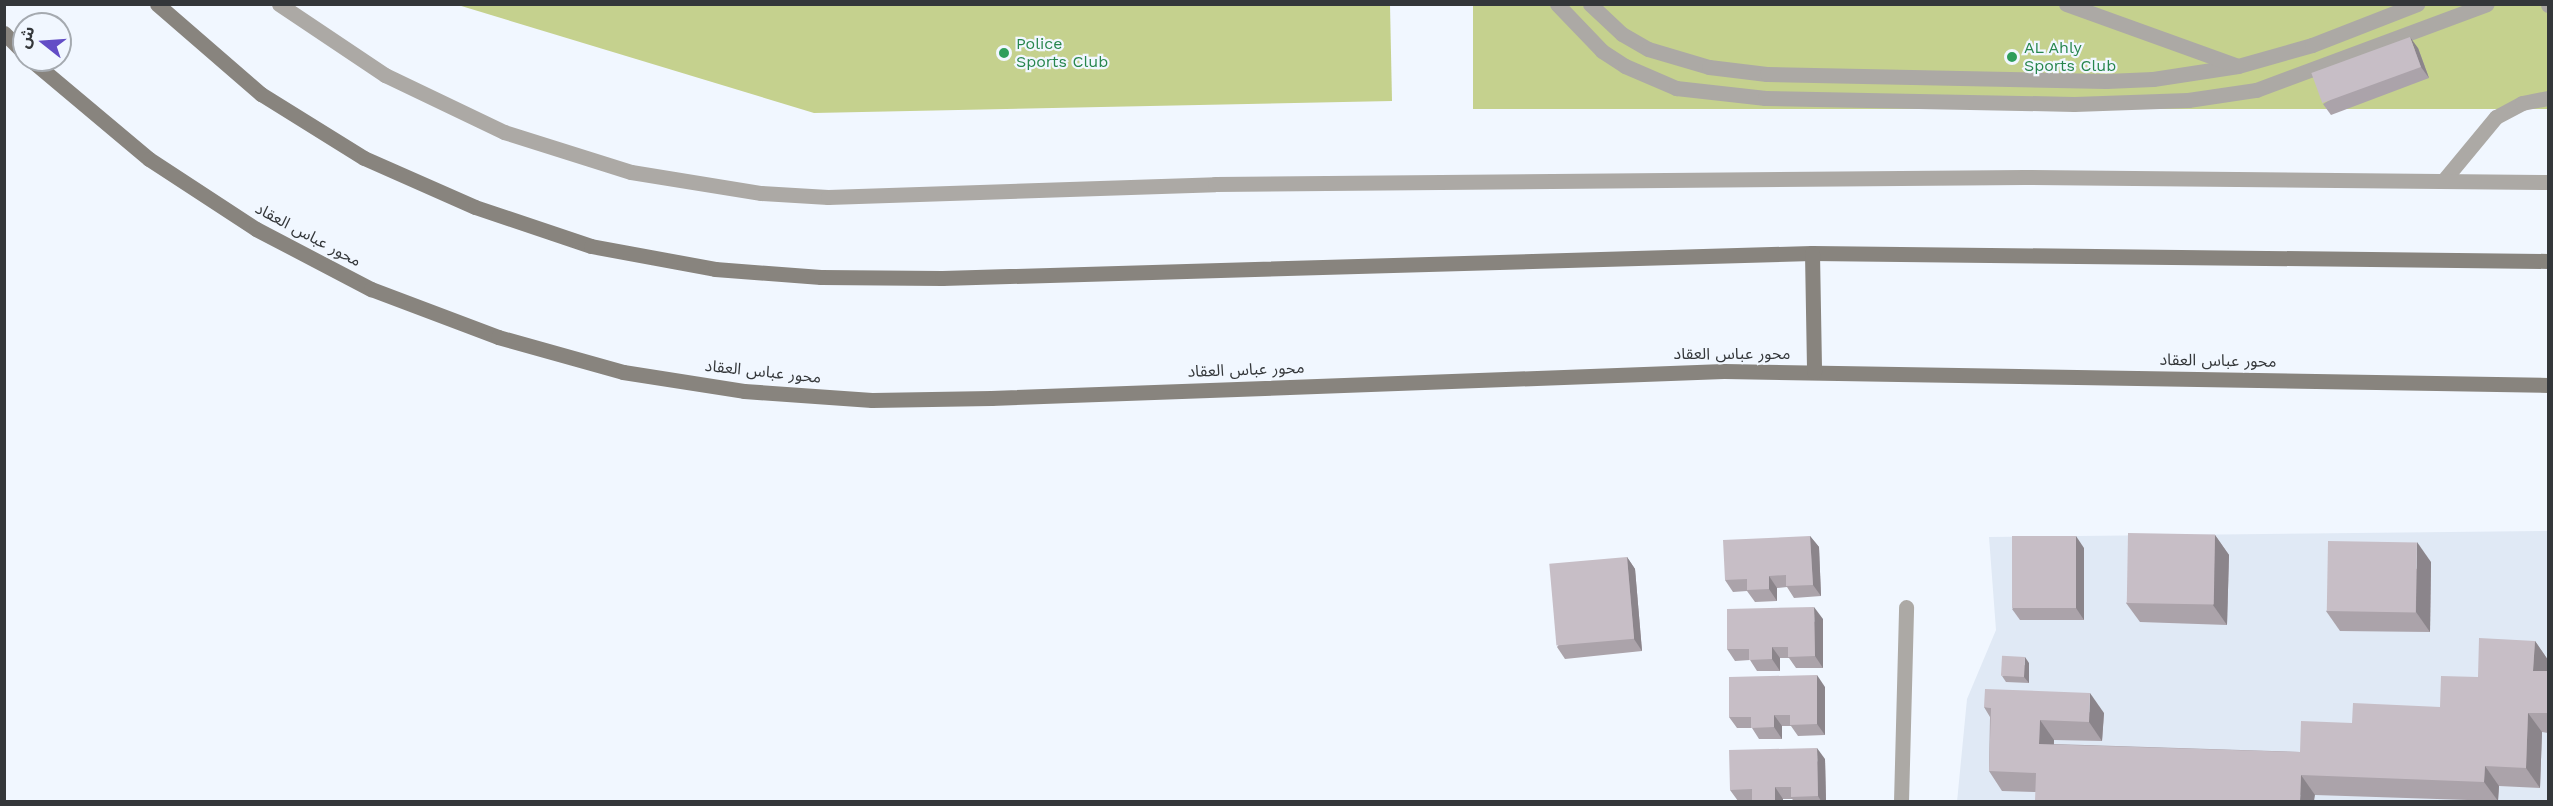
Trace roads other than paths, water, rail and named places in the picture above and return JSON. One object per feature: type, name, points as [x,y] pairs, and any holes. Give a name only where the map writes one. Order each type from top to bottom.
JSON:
[{"type":"main road","points":[[157,4],[261,94],[364,158],[475,207],[591,246],[715,269],[821,277],[942,278],[1812,253],[2548,261]]},
{"type":"main road","name":"محور عباس العقاد","points":[[45,72],[149,159],[256,230],[371,289],[498,337],[623,372],[744,391],[873,400],[1563,375],[1814,372],[2548,385]]},
{"type":"main road","points":[[1812,253],[1814,372]]},
{"type":"street","points":[[279,4],[385,75],[504,132],[630,172],[761,193],[828,197],[1215,184],[2000,177],[2548,182]]},
{"type":"street","points":[[1557,4],[1602,51],[1633,70],[1676,88],[1765,98],[2074,104],[2139,104],[2256,90],[2487,4]]},
{"type":"street","points":[[1590,4],[1622,34],[1648,49],[1709,67],[1767,74],[2106,81],[2153,79],[2238,66],[2312,45],[2417,4]]},
{"type":"street","points":[[2066,4],[2238,66]]},
{"type":"street","points":[[2443,181],[2496,117],[2522,103],[2548,98]]},
{"type":"street","points":[[1901,801],[1906,607]]},
{"type":"place","name":"Police Sports Club","points":[[1004,53]]},
{"type":"place","name":"AL Ahly Sports Club","points":[[2012,57]]}]
